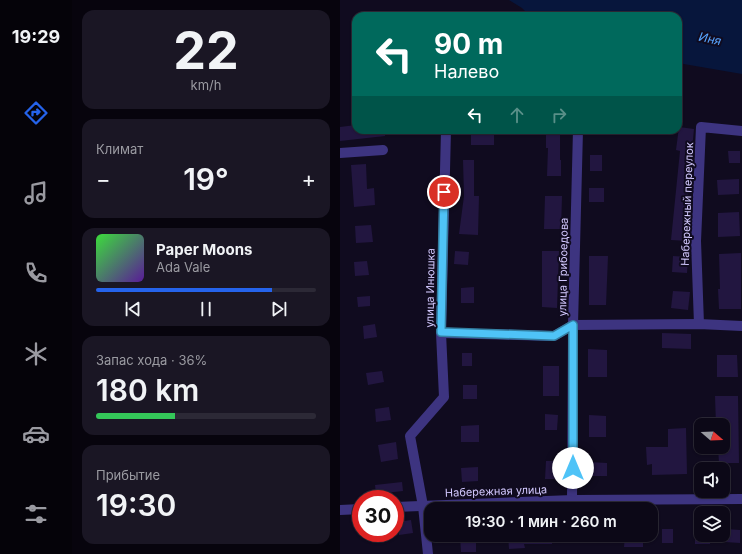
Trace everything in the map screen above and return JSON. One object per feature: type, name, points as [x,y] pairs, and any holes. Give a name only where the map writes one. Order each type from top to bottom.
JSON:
[{"type":"street","name":"Набережный переулок","points":[[699,324],[696,241],[701,127],[742,131]]},
{"type":"street","name":"улица Инюшка","points":[[428,554],[423,506],[410,436],[444,397],[441,332],[446,134]]},
{"type":"street","name":"улица Грибоедова","points":[[572,500],[573,325],[578,134]]},
{"type":"street","points":[[340,154],[383,150]]},
{"type":"street","points":[[441,332],[554,336],[573,325],[699,324],[742,326]]},
{"type":"street","name":"Набережная улица","points":[[404,507],[572,500],[742,500]]},
{"type":"street","points":[[340,510],[352,509]]},
{"type":"water","name":"Иня","points":[[509,0],[742,0],[742,74],[682,64],[682,12],[526,12]]},
{"type":"building","points":[[352,126],[352,134],[385,134],[385,136],[340,141],[340,127]]},
{"type":"building","points":[[682,127],[694,129],[688,192],[688,241],[671,240],[680,151],[676,150],[678,134],[682,134]]},
{"type":"building","points":[[471,134],[494,134],[494,145],[471,145]]},
{"type":"building","points":[[546,134],[560,134],[561,176],[547,176],[548,148],[546,148]]},
{"type":"building","points":[[728,151],[740,151],[740,163],[729,163]]},
{"type":"building","points":[[590,155],[602,155],[602,171],[590,171]]},
{"type":"building","points":[[463,160],[474,160],[474,196],[479,196],[478,235],[459,234],[464,196]]},
{"type":"building","points":[[366,164],[367,189],[374,188],[375,205],[354,207],[351,165]]},
{"type":"building","points":[[739,179],[739,194],[718,195],[717,180]]},
{"type":"building","points":[[589,188],[604,188],[604,202],[589,202]]},
{"type":"building","points":[[545,196],[562,196],[561,229],[544,229]]},
{"type":"building","points":[[739,212],[740,236],[718,237],[718,213]]},
{"type":"building","points":[[371,225],[373,242],[356,243],[355,226]]},
{"type":"building","points":[[455,251],[469,252],[468,265],[454,264]]},
{"type":"building","points":[[542,251],[559,251],[557,308],[542,307]]},
{"type":"building","points":[[741,253],[741,309],[719,309],[719,254]]},
{"type":"building","points":[[589,256],[608,256],[606,305],[589,305]]},
{"type":"building","points":[[673,256],[688,257],[687,273],[672,272]]},
{"type":"building","points":[[367,261],[369,275],[355,276],[354,262]]},
{"type":"building","points":[[474,287],[474,303],[461,303],[461,288]]},
{"type":"building","points":[[673,291],[690,292],[688,310],[671,308]]},
{"type":"building","points":[[370,296],[370,306],[358,307],[357,297]]},
{"type":"building","points":[[375,324],[377,337],[364,339],[363,326]]},
{"type":"building","points":[[662,333],[691,334],[691,349],[662,348]]},
{"type":"building","points":[[588,349],[607,350],[607,377],[588,377]]},
{"type":"building","points":[[462,353],[472,353],[472,366],[462,366]]},
{"type":"building","points":[[717,355],[737,355],[738,377],[717,377]]},
{"type":"building","points":[[543,366],[559,366],[559,396],[543,396]]},
{"type":"building","points":[[382,371],[384,382],[368,385],[366,373]]},
{"type":"building","points":[[463,385],[477,385],[477,399],[463,399]]},
{"type":"building","points":[[715,396],[738,396],[739,463],[719,462],[718,454],[730,454],[730,418],[716,418]]},
{"type":"building","points":[[389,407],[391,420],[376,422],[375,409]]},
{"type":"building","points":[[545,414],[558,415],[557,430],[545,430]]},
{"type":"building","points":[[589,415],[606,416],[606,437],[589,437]]},
{"type":"building","points":[[479,425],[479,442],[461,442],[461,426]]},
{"type":"building","points":[[686,428],[687,474],[652,475],[652,464],[647,465],[646,447],[668,447],[668,429]]},
{"type":"building","points":[[396,442],[398,459],[381,462],[378,445]]},
{"type":"building","points":[[546,461],[558,461],[558,479],[545,479]]},
{"type":"building","points":[[589,462],[607,463],[607,476],[589,476]]},
{"type":"building","points":[[478,467],[478,481],[462,482],[461,468]]},
{"type":"building","points":[[402,482],[403,490],[376,490],[375,485]]},
{"type":"building","points":[[411,520],[413,533],[404,534],[404,521]]},
{"type":"building","points":[[662,529],[673,529],[673,543],[662,543]]},
{"type":"building","points":[[730,529],[740,530],[740,543],[725,542],[730,542]]},
{"type":"building","points":[[460,542],[476,542],[476,552],[461,552]]},
{"type":"building","points":[[508,542],[552,542],[552,544],[524,544],[525,548],[509,549]]},
{"type":"building","points":[[624,542],[643,542],[643,547],[624,547]]},
{"type":"building","points":[[695,542],[710,542],[710,544],[695,544]]},
{"type":"route","points":[[444,192],[441,332],[554,336],[573,325],[573,468]]}]
